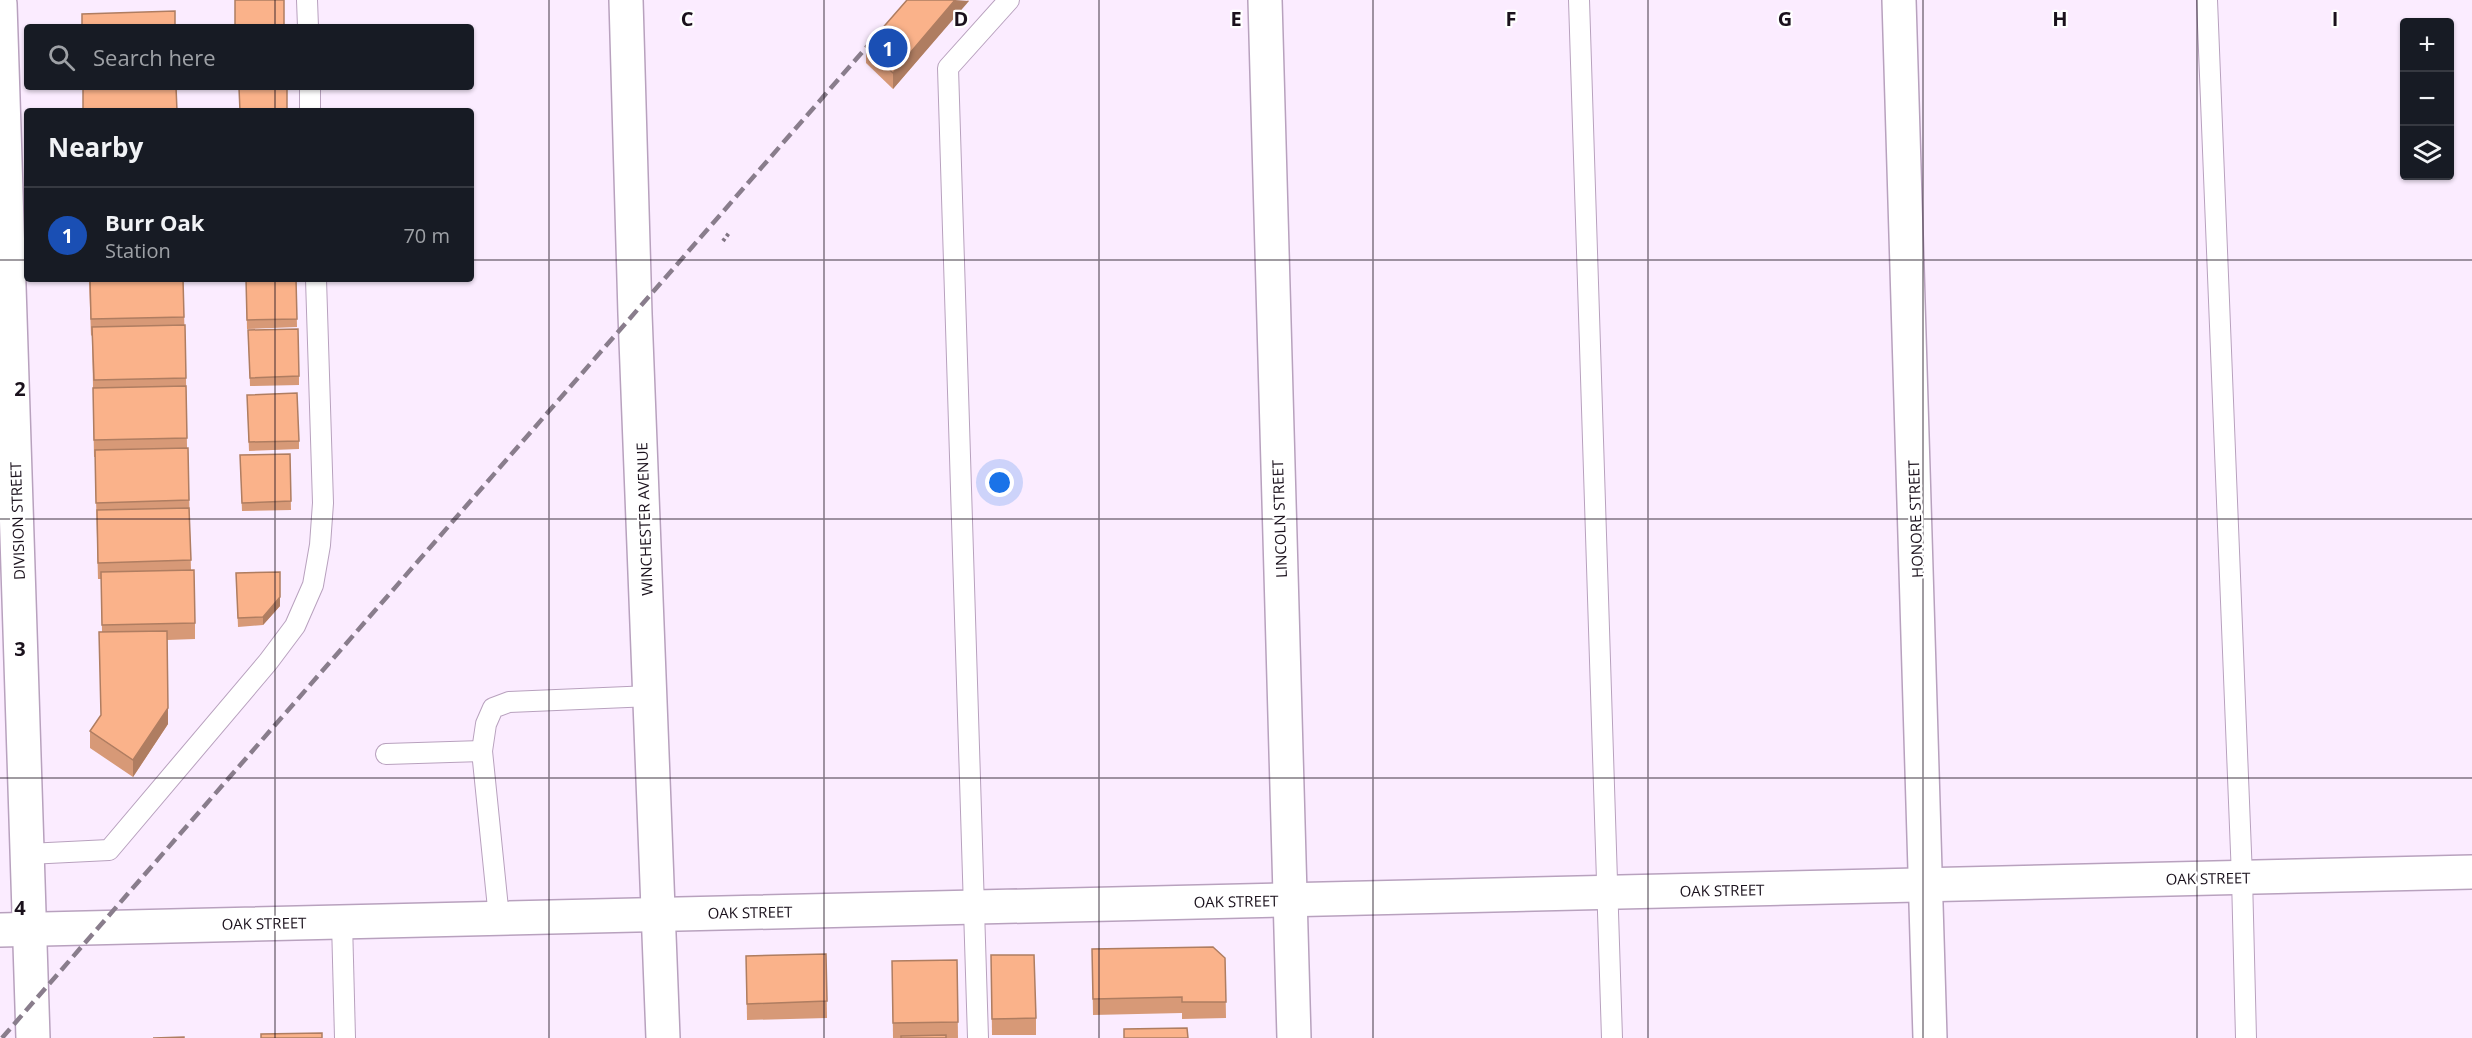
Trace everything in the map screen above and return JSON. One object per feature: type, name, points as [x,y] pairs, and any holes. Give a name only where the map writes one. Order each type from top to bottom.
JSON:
[{"type":"street","name":"WINCHESTER AVENUE","points":[[626,0],[635,314],[663,1038]]},
{"type":"street","name":"LINCOLN STREET","points":[[1265,0],[1294,1038]]},
{"type":"street","name":"HONORE STREET","points":[[1899,0],[1930,1038]]},
{"type":"street","name":"DIVISION STREET","points":[[0,4],[10,618],[28,854],[15,929],[33,1038]]},
{"type":"street","name":"OAK STREET","points":[[15,929],[2472,872]]},
{"type":"lane","points":[[307,0],[308,24]]},
{"type":"lane","points":[[978,1038],[948,68],[1008,0]]},
{"type":"lane","points":[[1579,0],[1612,1038]]},
{"type":"lane","points":[[2208,0],[2242,877],[2246,1038]]},
{"type":"lane","points":[[310,90],[310,108]]},
{"type":"lane","points":[[28,854],[109,850],[268,662],[295,626],[313,585],[322,524],[316,282]]},
{"type":"lane","points":[[499,918],[482,751],[486,724],[493,708],[509,702],[651,696]]},
{"type":"lane","points":[[386,754],[482,751]]},
{"type":"lane","points":[[342,922],[345,1038]]},
{"type":"path","points":[[723,241],[729,233]]},
{"type":"building","points":[[235,0],[284,0],[284,24],[235,24]]},
{"type":"building","points":[[907,0],[955,0],[893,73],[866,47]]},
{"type":"building","points":[[175,11],[175,24],[82,24],[82,14]]},
{"type":"building","points":[[83,90],[176,90],[177,108],[83,108]]},
{"type":"building","points":[[239,90],[287,90],[287,108],[240,108]]},
{"type":"building","points":[[90,282],[183,282],[184,317],[91,319]]},
{"type":"building","points":[[246,282],[296,282],[297,319],[247,320]]},
{"type":"building","points":[[185,325],[186,378],[94,380],[92,327]]},
{"type":"building","points":[[298,329],[299,376],[250,378],[248,330]]},
{"type":"building","points":[[186,386],[187,438],[94,440],[93,388]]},
{"type":"building","points":[[297,393],[299,441],[249,442],[247,395]]},
{"type":"building","points":[[188,448],[189,500],[96,503],[95,450]]},
{"type":"building","points":[[290,454],[291,501],[242,503],[240,455]]},
{"type":"building","points":[[189,508],[191,560],[98,563],[97,510]]},
{"type":"building","points":[[194,570],[195,623],[102,625],[101,572]]},
{"type":"building","points":[[280,572],[280,597],[263,617],[238,618],[236,573]]},
{"type":"building","points":[[167,631],[168,708],[133,760],[90,731],[101,715],[99,632]]},
{"type":"building","points":[[1213,947],[1225,958],[1226,1002],[1182,1002],[1182,997],[1093,999],[1092,949]]},
{"type":"building","points":[[826,954],[827,1001],[747,1004],[746,956]]},
{"type":"building","points":[[991,955],[1034,955],[1036,1018],[992,1019]]},
{"type":"building","points":[[957,960],[958,1022],[893,1023],[892,961]]},
{"type":"building","points":[[1187,1028],[1188,1038],[1124,1038],[1124,1029]]},
{"type":"building","points":[[322,1033],[322,1038],[261,1038],[261,1034]]},
{"type":"building","points":[[946,1035],[946,1038],[901,1038],[901,1036]]},
{"type":"railway","points":[[2,1038],[878,34]]},
{"type":"place","name":"Burr Oak","points":[[888,48]]}]
